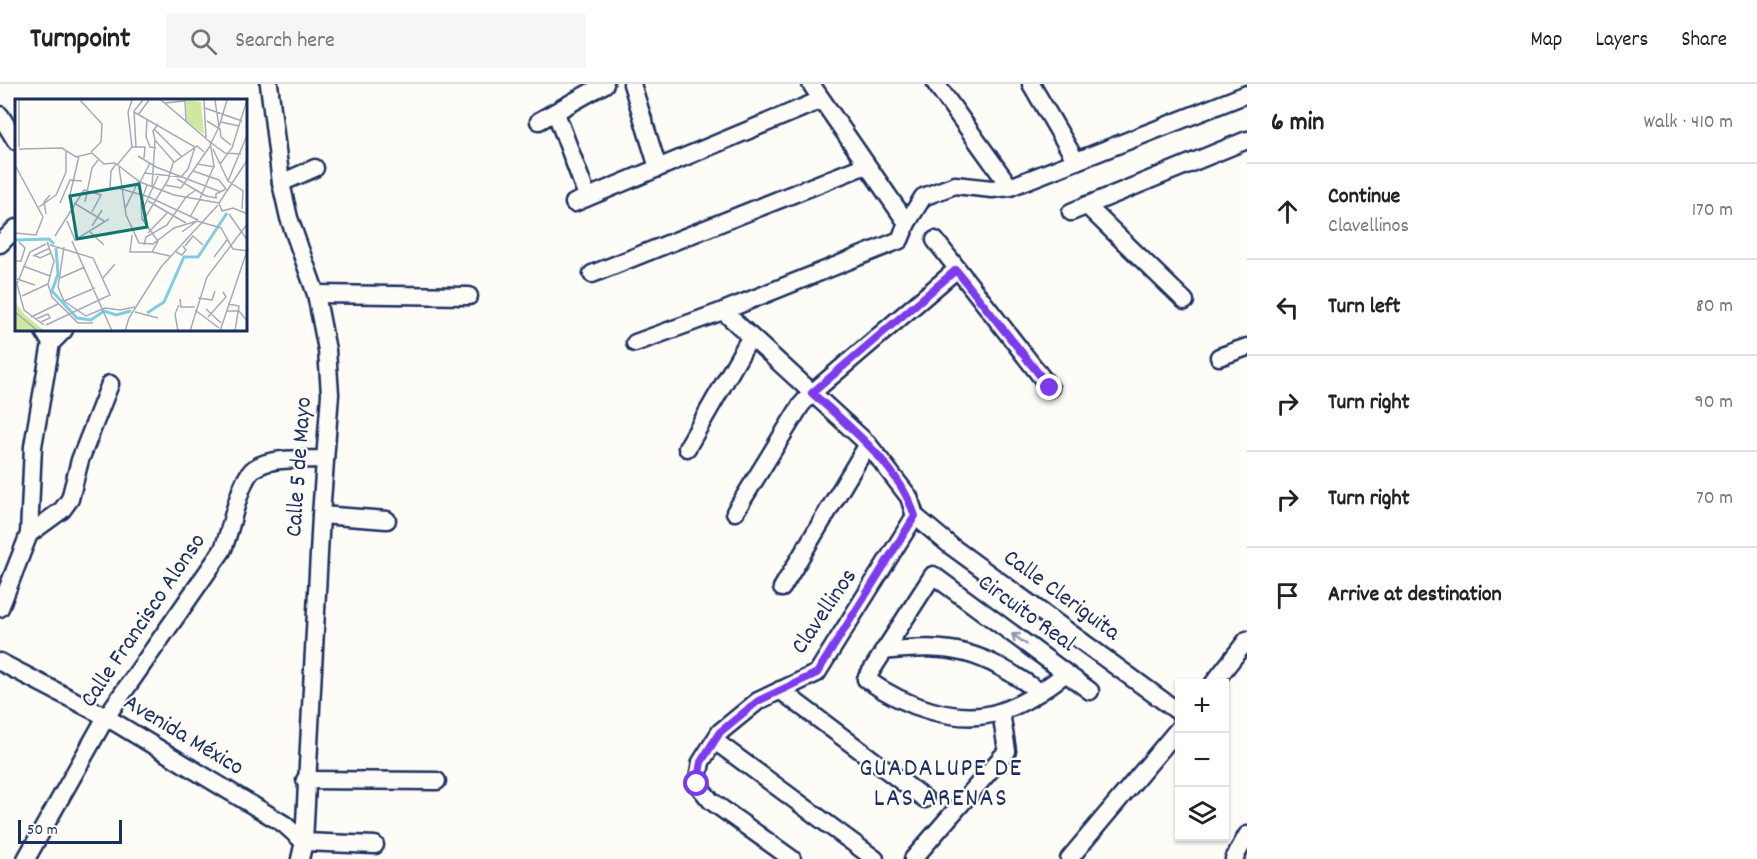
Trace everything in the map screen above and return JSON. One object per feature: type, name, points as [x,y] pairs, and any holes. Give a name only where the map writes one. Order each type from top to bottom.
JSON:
[{"type":"street","name":"Calle 5 de Mayo","points":[[270,84],[281,183],[289,218],[316,294],[327,350],[330,394],[305,780],[304,842],[300,859]]},
{"type":"street","points":[[539,121],[605,84]]},
{"type":"street","points":[[632,84],[658,168]]},
{"type":"street","points":[[811,84],[907,223]]},
{"type":"street","points":[[936,84],[1010,187]]},
{"type":"street","points":[[1039,86],[1076,161]]},
{"type":"street","points":[[635,343],[723,311],[900,240],[907,223],[923,197],[955,185],[992,189],[1010,187],[1247,94]]},
{"type":"street","points":[[556,113],[581,200],[821,100]]},
{"type":"street","points":[[0,115],[15,139]]},
{"type":"street","points":[[1185,301],[1079,208],[1247,140]]},
{"type":"street","points":[[592,274],[866,165]]},
{"type":"street","points":[[281,183],[315,168]]},
{"type":"street","points":[[0,244],[15,229]]},
{"type":"street","points":[[934,240],[1050,388]]},
{"type":"street","points":[[735,512],[801,405],[812,393],[956,270]]},
{"type":"street","points":[[316,294],[469,296]]},
{"type":"street","points":[[723,311],[868,444],[909,497],[915,516]]},
{"type":"street","points":[[0,608],[29,534],[33,446],[47,337]]},
{"type":"street","points":[[687,448],[750,338]]},
{"type":"street","points":[[1219,357],[1247,346]]},
{"type":"street","points":[[29,534],[62,510],[70,499],[80,460],[110,384]]},
{"type":"street","points":[[782,588],[868,444]]},
{"type":"street","name":"Calle Francisco Alonso","points":[[26,859],[106,717],[222,551],[230,535],[244,481],[254,468],[271,462],[325,459]]},
{"type":"street","points":[[321,515],[387,520]]},
{"type":"street","name":"Clavellinos","points":[[792,859],[711,801],[697,784],[701,762],[720,732],[758,701],[817,673],[915,516]]},
{"type":"street","name":"Calle Cleriguita","points":[[915,516],[951,546],[1175,710]]},
{"type":"street","name":"Circuito Real","points":[[882,651],[933,575],[1090,691]]},
{"type":"street","points":[[1217,679],[1247,640]]},
{"type":"street","points":[[1040,692],[1004,666],[975,654],[926,646],[882,651],[866,679],[914,706],[956,716],[1001,712],[1040,692],[1066,673]]},
{"type":"street","name":"Avenida México","points":[[0,663],[106,717],[284,825],[304,842]]},
{"type":"street","points":[[780,690],[925,799]]},
{"type":"street","points":[[913,859],[1007,751],[1001,712]]},
{"type":"street","points":[[1069,859],[1175,732]]},
{"type":"street","points":[[714,741],[875,859]]},
{"type":"street","points":[[305,780],[437,781]]},
{"type":"street","points":[[1234,859],[1247,836]]},
{"type":"street","points":[[304,842],[375,845]]},
{"type":"district","name":"GUADALUPE DE LAS ARENAS","points":[[941,784]]},
{"type":"route","points":[[697,784],[701,762],[720,732],[758,701],[817,673],[915,516],[909,497],[868,444],[812,393],[956,270],[1050,388]]}]
